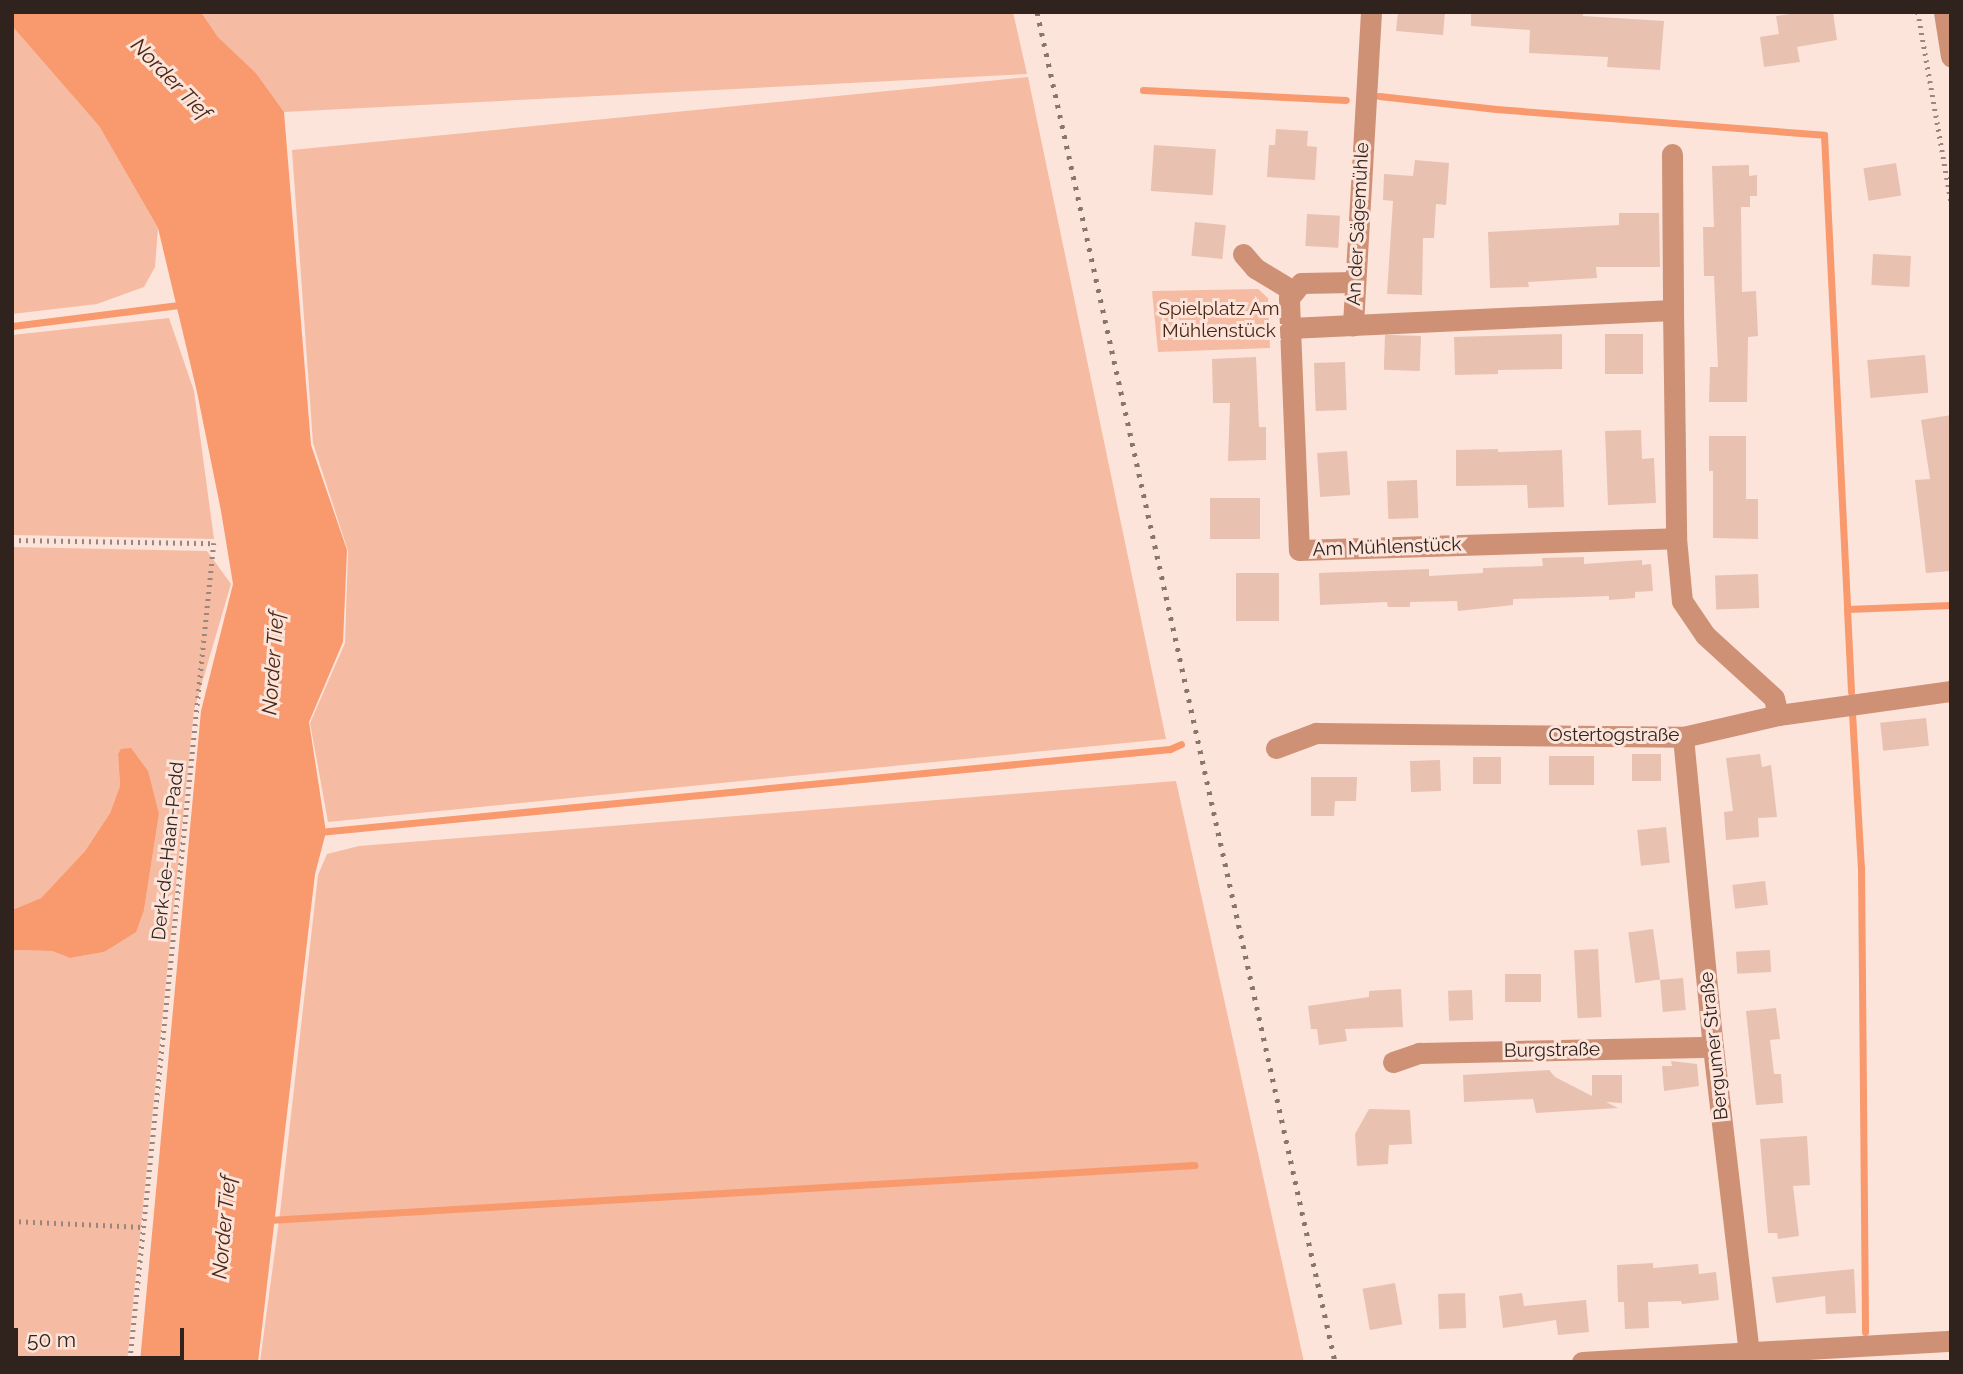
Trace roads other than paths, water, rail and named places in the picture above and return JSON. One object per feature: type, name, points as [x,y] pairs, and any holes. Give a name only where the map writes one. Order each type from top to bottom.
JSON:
[{"type":"street","name":"An der Sägemühle","points":[[1371,12],[1353,325],[1673,310]]},
{"type":"street","points":[[1947,20],[1951,55]]},
{"type":"street","points":[[1672,154],[1676,538],[1682,601],[1705,635],[1774,698],[1778,715]]},
{"type":"street","points":[[1243,254],[1255,268],[1293,290]]},
{"type":"street","points":[[1353,325],[1290,328],[1289,298],[1301,283],[1354,282]]},
{"type":"street","name":"Am Mühlenstück","points":[[1290,328],[1299,550],[1676,538]]},
{"type":"street","name":"Ostertogstraße","points":[[1276,748],[1316,733],[1683,737],[1778,715],[1951,691]]},
{"type":"street","name":"Bergumer Straße","points":[[1683,737],[1713,1047],[1749,1354]]},
{"type":"street","name":"Burgstraße","points":[[1393,1062],[1419,1053],[1713,1047]]},
{"type":"street","points":[[1582,1362],[1951,1341]]},
{"type":"water","name":"Norder Tief","points":[[12,12],[201,12],[218,37],[256,73],[284,112],[311,445],[347,550],[343,642],[309,722],[326,832],[315,874],[258,1362],[140,1362],[201,711],[233,584],[221,511],[197,392],[158,228],[99,126],[12,26]]},
{"type":"water","points":[[131,748],[148,771],[159,814],[144,910],[136,932],[104,952],[70,958],[52,951],[12,950],[12,910],[41,898],[85,851],[110,813],[120,786],[118,754],[121,749]]},
{"type":"waterway","points":[[1143,90],[1346,100]]},
{"type":"waterway","points":[[1379,96],[1496,109],[1824,135],[1847,609],[1951,605]]},
{"type":"waterway","points":[[12,326],[185,304]]},
{"type":"waterway","points":[[1847,609],[1851,692]]},
{"type":"waterway","points":[[1852,713],[1861,867],[1865,1332]]},
{"type":"waterway","points":[[319,832],[1170,749],[1181,744]]},
{"type":"waterway","points":[[269,1220],[1194,1165]]},
{"type":"railway","points":[[1037,12],[1335,1362]]},
{"type":"park label","name":"Spielplatz Am Mühlenstück","points":[[1219,320]]}]
